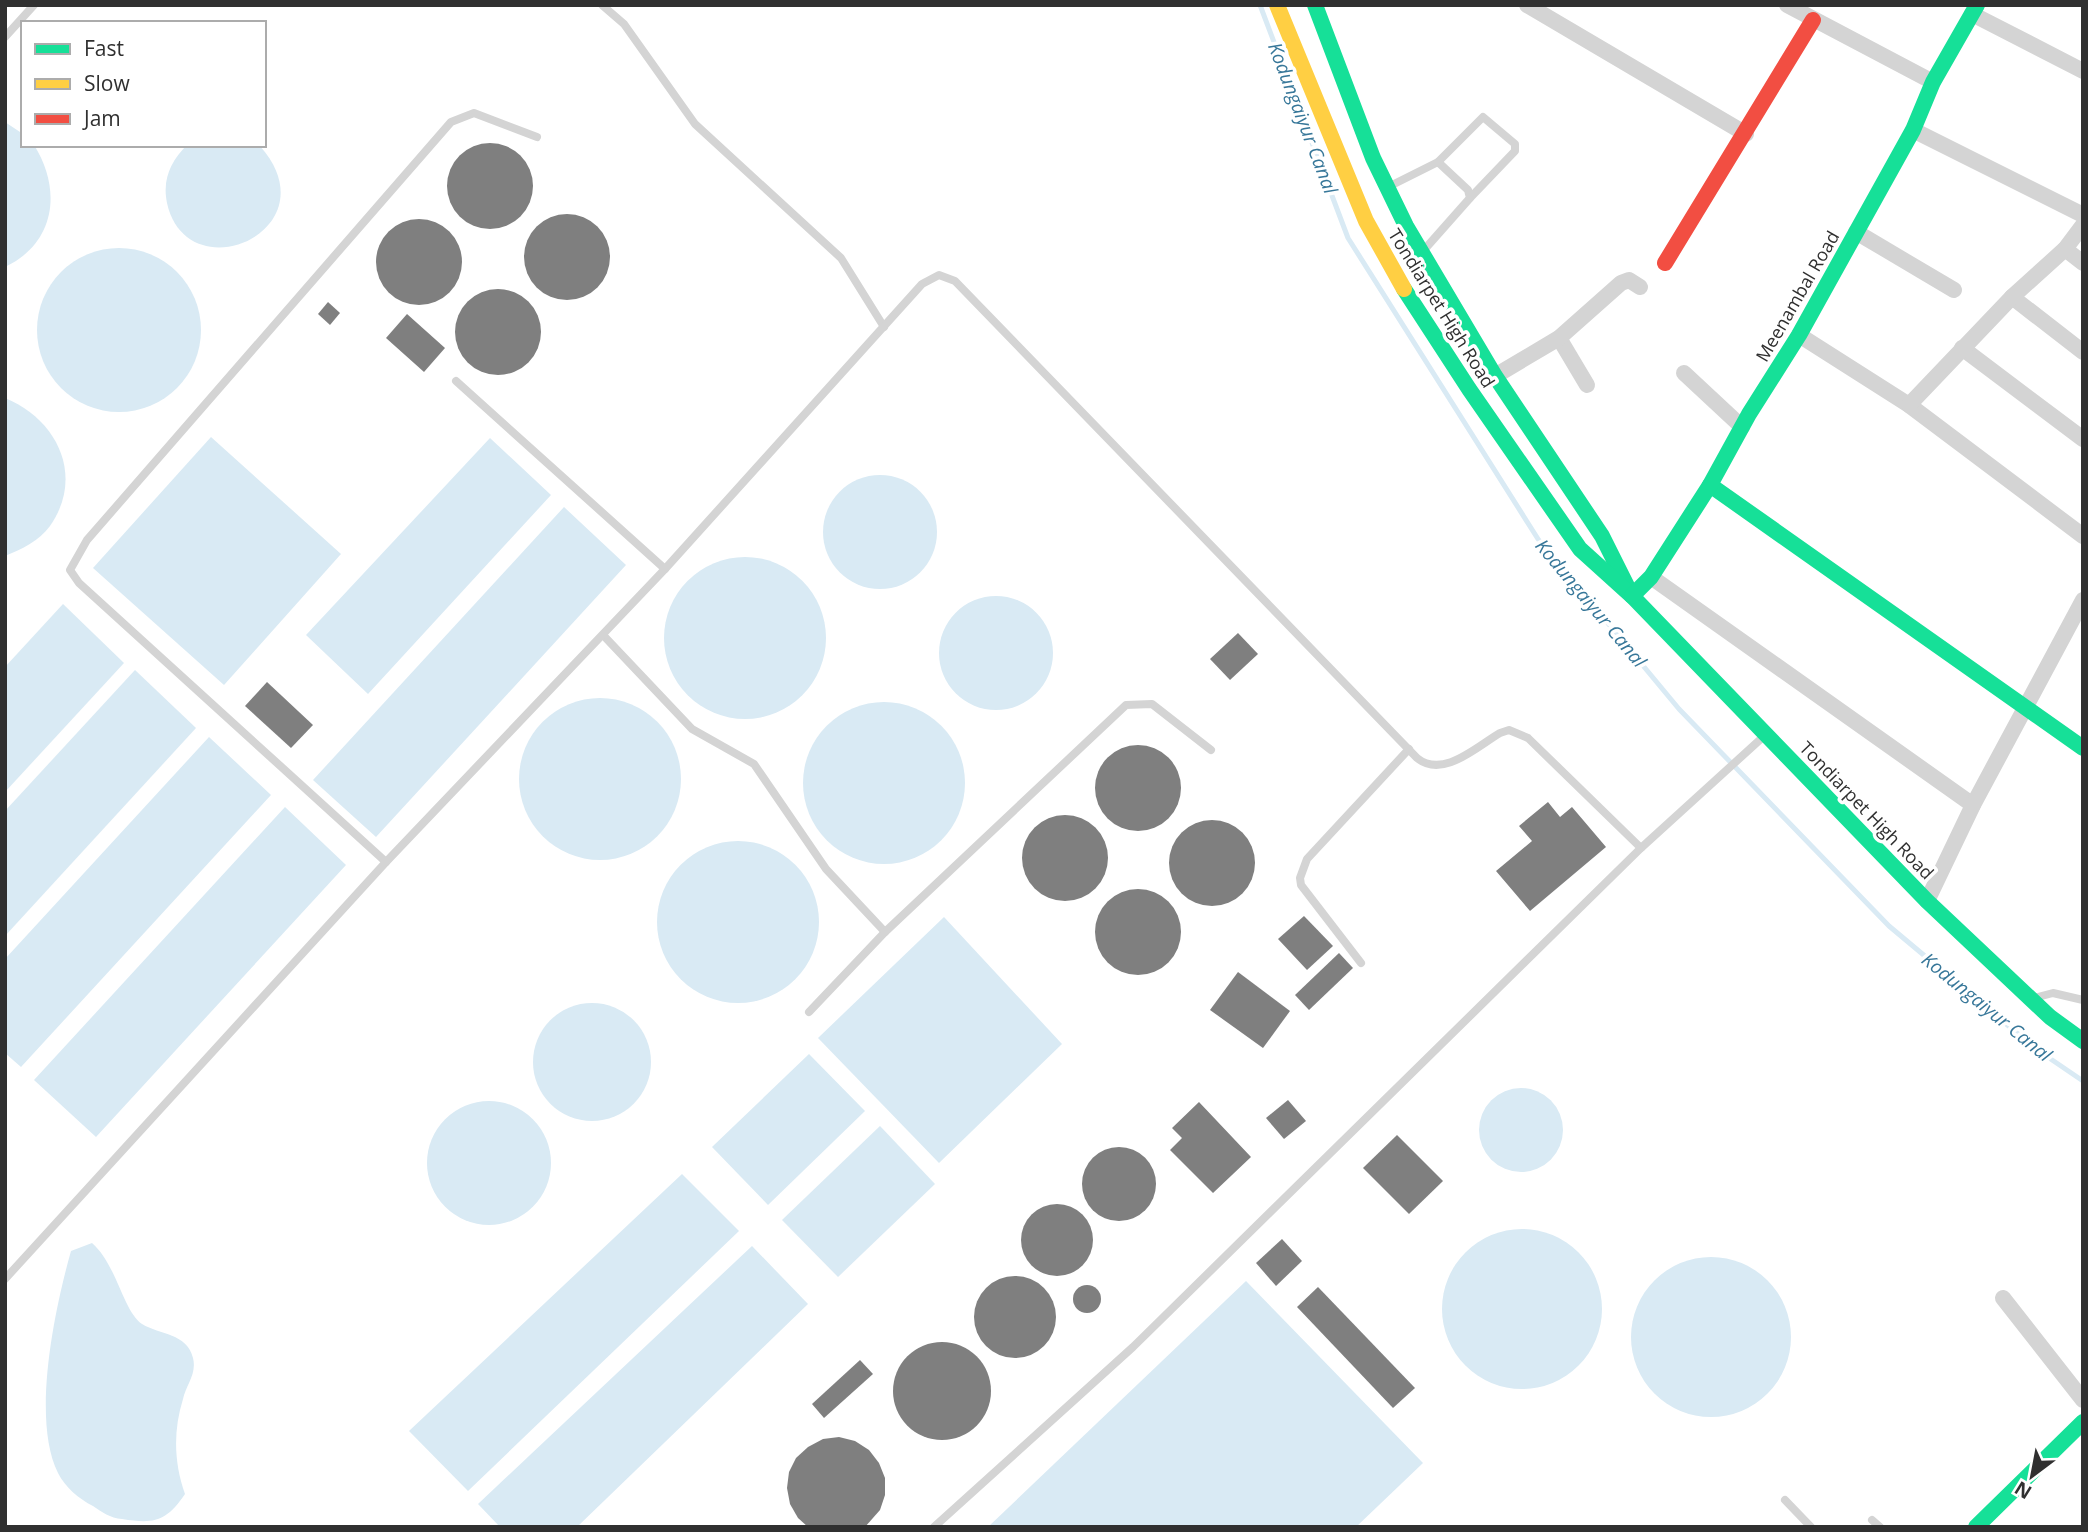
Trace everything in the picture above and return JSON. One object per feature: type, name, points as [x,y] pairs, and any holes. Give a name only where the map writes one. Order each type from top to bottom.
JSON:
[{"type":"main road","name":"Tondiarpet High Road","points":[[1277,5],[1366,221],[1393,271],[1469,389],[1580,549],[1604,574],[1632,596],[1927,901],[2032,999],[2083,1041]]},
{"type":"main road","name":"Tondiarpet High Road","points":[[1315,5],[1373,158],[1387,187],[1495,376],[1602,536],[1632,596]]},
{"type":"main road","name":"Meenambal Road","points":[[1632,596],[1651,577],[1710,485],[1799,335],[1913,130],[1933,82],[1974,10]]},
{"type":"main road","points":[[1665,263],[1813,20]]},
{"type":"main road","points":[[1710,485],[2083,748]]},
{"type":"main road","points":[[1976,1527],[2083,1422]]},
{"type":"street","points":[[1527,5],[1746,134]]},
{"type":"street","points":[[1787,5],[1933,82]]},
{"type":"street","points":[[1974,10],[2083,71]]},
{"type":"street","points":[[1913,130],[2083,215]]},
{"type":"street","points":[[1909,405],[2012,297],[2065,249],[2083,225]]},
{"type":"street","points":[[1856,232],[1954,290]]},
{"type":"street","points":[[2065,249],[2083,263]]},
{"type":"street","points":[[1495,376],[1559,338],[1621,283],[1629,280],[1640,287]]},
{"type":"street","points":[[2012,297],[2083,352]]},
{"type":"street","points":[[1799,335],[1909,405],[2083,536]]},
{"type":"street","points":[[1559,338],[1587,384]]},
{"type":"street","points":[[1962,348],[2083,439]]},
{"type":"street","points":[[1684,373],[1742,427]]},
{"type":"street","points":[[1651,577],[1973,805]]},
{"type":"street","points":[[1927,901],[1973,805],[2083,600]]},
{"type":"street","points":[[2003,1298],[2083,1400]]},
{"type":"lane","points":[[5,37],[34,5]]},
{"type":"lane","points":[[601,5],[624,24],[695,124],[841,258],[884,327]]},
{"type":"lane","points":[[386,862],[89,592],[71,570],[79,549],[451,122],[474,113],[537,137]]},
{"type":"lane","points":[[1387,187],[1438,162],[1483,117],[1514,144],[1515,151],[1422,252]]},
{"type":"lane","points":[[1438,162],[1468,190],[1470,198]]},
{"type":"lane","points":[[5,1279],[386,862],[665,569],[922,284],[934,276],[944,275],[955,281],[1423,762],[1437,767],[1445,766],[1500,733],[1509,730],[1518,733],[1534,743],[1641,848]]},
{"type":"lane","points":[[456,381],[665,569]]},
{"type":"lane","points":[[603,635],[686,724],[754,764],[826,869],[885,932]]},
{"type":"lane","points":[[809,1012],[885,932],[1126,705],[1152,704],[1211,750]]},
{"type":"lane","points":[[934,1527],[1133,1348],[1641,848],[1767,734]]},
{"type":"lane","points":[[1361,963],[1301,885],[1300,878],[1307,859],[1409,749]]},
{"type":"lane","points":[[2032,999],[2053,993],[2083,1000]]},
{"type":"lane","points":[[1785,1500],[1811,1527]]},
{"type":"lane","points":[[1872,1520],[1880,1527]]},
{"type":"shaded area","points":[[5,122],[21,133],[21,147],[35,147],[43,162],[51,197],[44,229],[35,244],[22,257],[5,267]]},
{"type":"shaded area","points":[[185,147],[261,147],[278,176],[279,203],[268,225],[249,240],[225,247],[200,244],[180,230],[167,203],[166,194],[167,178],[176,157]]},
{"type":"shaded area","points":[[119,248],[150,254],[177,272],[195,299],[201,330],[195,361],[177,388],[150,406],[119,412],[88,406],[61,388],[43,361],[37,330],[43,299],[61,272],[88,254]]},
{"type":"shaded area","points":[[5,398],[23,407],[39,420],[51,435],[60,451],[65,469],[65,488],[60,507],[46,531],[30,544],[5,556]]},
{"type":"shaded area","points":[[211,437],[341,554],[224,685],[93,568]]},
{"type":"shaded area","points":[[490,438],[551,495],[368,694],[306,635]]},
{"type":"shaded area","points":[[880,475],[902,479],[921,491],[933,510],[937,532],[933,554],[921,573],[902,585],[880,589],[858,585],[839,573],[827,554],[823,532],[827,510],[839,491],[858,479]]},
{"type":"shaded area","points":[[564,507],[626,565],[376,837],[313,780]]},
{"type":"shaded area","points":[[745,557],[776,563],[802,581],[820,607],[826,638],[820,669],[802,695],[776,713],[745,719],[714,713],[688,695],[670,669],[664,638],[670,607],[688,581],[714,563]]},
{"type":"shaded area","points":[[996,596],[1018,600],[1028,605],[1044,621],[1049,631],[1053,653],[1049,675],[1044,685],[1028,701],[1018,706],[996,710],[974,706],[964,701],[948,685],[943,675],[939,653],[943,631],[948,621],[964,605],[974,600]]},
{"type":"shaded area","points":[[63,604],[124,663],[5,792],[5,667]]},
{"type":"shaded area","points":[[135,670],[196,728],[5,936],[5,811]]},
{"type":"shaded area","points":[[600,698],[631,705],[657,722],[674,748],[681,779],[674,810],[657,836],[631,853],[600,860],[569,853],[543,836],[526,810],[519,779],[526,748],[543,722],[569,705]]},
{"type":"shaded area","points":[[884,702],[915,708],[941,726],[959,752],[965,783],[959,814],[941,840],[915,858],[884,864],[853,858],[827,840],[809,814],[803,783],[809,752],[827,726],[853,708]]},
{"type":"shaded area","points":[[209,737],[271,795],[21,1067],[5,1053],[5,959]]},
{"type":"shaded area","points":[[285,807],[346,865],[96,1137],[34,1080]]},
{"type":"shaded area","points":[[738,841],[769,847],[795,865],[813,891],[819,922],[813,953],[795,979],[769,997],[738,1003],[707,997],[681,979],[663,953],[657,922],[663,891],[681,865],[707,847]]},
{"type":"shaded area","points":[[944,917],[1062,1044],[939,1163],[818,1038]]},
{"type":"shaded area","points":[[592,1003],[614,1008],[634,1020],[646,1040],[651,1062],[646,1084],[634,1104],[614,1116],[592,1121],[570,1116],[550,1104],[538,1084],[533,1062],[538,1040],[550,1020],[570,1008]]},
{"type":"shaded area","points":[[809,1054],[865,1111],[768,1205],[712,1147]]},
{"type":"shaded area","points":[[1521,1088],[1537,1091],[1551,1100],[1560,1114],[1563,1130],[1560,1146],[1551,1160],[1537,1169],[1521,1172],[1505,1169],[1491,1160],[1482,1146],[1479,1130],[1482,1114],[1491,1100],[1505,1091]]},
{"type":"shaded area","points":[[489,1101],[513,1106],[533,1119],[546,1139],[551,1163],[546,1187],[533,1207],[513,1220],[489,1225],[465,1220],[445,1207],[432,1187],[427,1163],[432,1139],[445,1119],[465,1106]]},
{"type":"shaded area","points":[[880,1126],[935,1184],[838,1277],[782,1220]]},
{"type":"shaded area","points":[[682,1174],[739,1231],[468,1491],[409,1431]]},
{"type":"shaded area","points":[[1522,1229],[1553,1235],[1579,1252],[1596,1278],[1602,1309],[1596,1340],[1579,1366],[1553,1383],[1522,1389],[1491,1383],[1465,1366],[1448,1340],[1442,1309],[1448,1278],[1465,1252],[1491,1235]]},
{"type":"shaded area","points":[[92,1243],[108,1263],[135,1318],[149,1328],[179,1339],[190,1350],[193,1358],[194,1369],[184,1394],[176,1435],[177,1459],[185,1494],[165,1516],[151,1521],[114,1517],[83,1500],[68,1488],[61,1478],[50,1450],[46,1424],[46,1394],[58,1302],[71,1251]]},
{"type":"shaded area","points":[[752,1246],[808,1304],[577,1527],[500,1527],[478,1504]]},
{"type":"shaded area","points":[[1711,1257],[1742,1263],[1768,1280],[1785,1306],[1791,1337],[1785,1368],[1768,1394],[1742,1411],[1711,1417],[1680,1411],[1654,1394],[1637,1368],[1631,1337],[1637,1306],[1654,1280],[1680,1263]]},
{"type":"shaded area","points":[[1246,1281],[1423,1463],[1356,1527],[988,1527]]},
{"type":"building","points":[[490,143],[514,150],[526,162],[533,186],[526,210],[514,222],[490,229],[466,222],[454,210],[447,186],[454,162],[466,150]]},
{"type":"building","points":[[567,214],[591,221],[603,233],[610,257],[603,281],[591,293],[567,300],[543,293],[531,281],[524,257],[531,233],[543,221]]},
{"type":"building","points":[[419,219],[443,226],[455,238],[462,262],[455,286],[443,298],[419,305],[395,298],[383,286],[376,262],[383,238],[395,226]]},
{"type":"building","points":[[498,289],[522,296],[534,308],[541,332],[534,356],[522,368],[498,375],[474,368],[462,356],[455,332],[462,308],[474,296]]},
{"type":"building","points":[[328,302],[340,313],[330,325],[318,314]]},
{"type":"building","points":[[407,314],[445,348],[424,372],[386,338]]},
{"type":"building","points":[[1238,633],[1258,654],[1230,680],[1210,659]]},
{"type":"building","points":[[267,682],[313,725],[291,748],[245,706]]},
{"type":"building","points":[[1138,745],[1162,752],[1174,764],[1181,788],[1174,812],[1162,824],[1138,831],[1114,824],[1102,812],[1095,788],[1102,764],[1114,752]]},
{"type":"building","points":[[1548,802],[1560,817],[1572,807],[1606,847],[1530,911],[1496,871],[1532,841],[1519,826]]},
{"type":"building","points":[[1065,815],[1089,822],[1101,834],[1108,858],[1101,882],[1089,894],[1065,901],[1041,894],[1029,882],[1022,858],[1029,834],[1041,822]]},
{"type":"building","points":[[1212,820],[1236,827],[1248,839],[1255,863],[1248,887],[1236,899],[1212,906],[1188,899],[1176,887],[1169,863],[1176,839],[1188,827]]},
{"type":"building","points":[[1138,889],[1162,896],[1174,908],[1181,932],[1174,956],[1162,968],[1138,975],[1114,968],[1102,956],[1095,932],[1102,908],[1114,896]]},
{"type":"building","points":[[1304,916],[1333,946],[1307,970],[1278,939]]},
{"type":"building","points":[[1339,953],[1353,968],[1309,1010],[1295,995]]},
{"type":"building","points":[[1238,972],[1290,1011],[1263,1048],[1210,1010]]},
{"type":"building","points":[[1288,1100],[1306,1121],[1284,1139],[1266,1118]]},
{"type":"building","points":[[1199,1102],[1251,1157],[1213,1193],[1170,1150],[1182,1138],[1172,1128]]},
{"type":"building","points":[[1397,1135],[1443,1181],[1409,1214],[1363,1168]]},
{"type":"building","points":[[1119,1147],[1140,1153],[1150,1163],[1156,1184],[1150,1205],[1140,1215],[1119,1221],[1098,1215],[1088,1205],[1082,1184],[1088,1163],[1098,1153]]},
{"type":"building","points":[[1064,1204],[1083,1214],[1091,1226],[1091,1254],[1083,1266],[1071,1274],[1050,1276],[1031,1266],[1023,1254],[1021,1233],[1031,1214],[1043,1206]]},
{"type":"building","points":[[1282,1239],[1302,1261],[1276,1286],[1256,1263]]},
{"type":"building","points":[[1015,1276],[1031,1279],[1044,1288],[1053,1301],[1056,1317],[1053,1333],[1044,1346],[1031,1355],[1015,1358],[999,1355],[986,1346],[977,1333],[974,1317],[977,1301],[986,1288],[999,1279]]},
{"type":"building","points":[[1087,1285],[1097,1289],[1101,1299],[1097,1309],[1087,1313],[1077,1309],[1073,1299],[1077,1289]]},
{"type":"building","points":[[1318,1287],[1415,1388],[1393,1408],[1297,1307]]},
{"type":"building","points":[[942,1342],[961,1345],[977,1356],[988,1372],[991,1391],[988,1410],[977,1426],[961,1437],[942,1440],[923,1437],[907,1426],[896,1410],[893,1391],[896,1372],[907,1356],[923,1345]]},
{"type":"building","points":[[860,1360],[873,1374],[824,1418],[812,1404]]},
{"type":"building","points":[[839,1437],[855,1441],[869,1450],[879,1463],[885,1478],[885,1495],[880,1510],[865,1527],[808,1527],[798,1518],[790,1504],[787,1488],[789,1472],[796,1458],[808,1447],[823,1439]]},
{"type":"waterway","name":"Kodungaiyur Canal","points":[[1260,5],[1348,238],[1538,539],[1679,709],[1889,926],[2036,1049],[2083,1081]]},
{"type":"traffic: fast","points":[[1315,5],[1373,158],[1406,226],[1495,376],[1602,536],[1629,590]]},
{"type":"traffic: fast","points":[[1632,596],[1651,577],[1710,485],[1749,414],[1799,335],[1913,130],[1933,82],[1977,5]]},
{"type":"traffic: fast","points":[[1404,289],[1469,389],[1580,549],[1632,596],[1927,901],[2050,1017],[2083,1041]]},
{"type":"traffic: fast","points":[[1710,485],[2083,748]]},
{"type":"traffic: fast","points":[[1976,1527],[2083,1422]]},
{"type":"traffic: slow","points":[[1277,5],[1366,221],[1404,289]]},
{"type":"traffic: jam","points":[[1665,263],[1813,20]]}]
